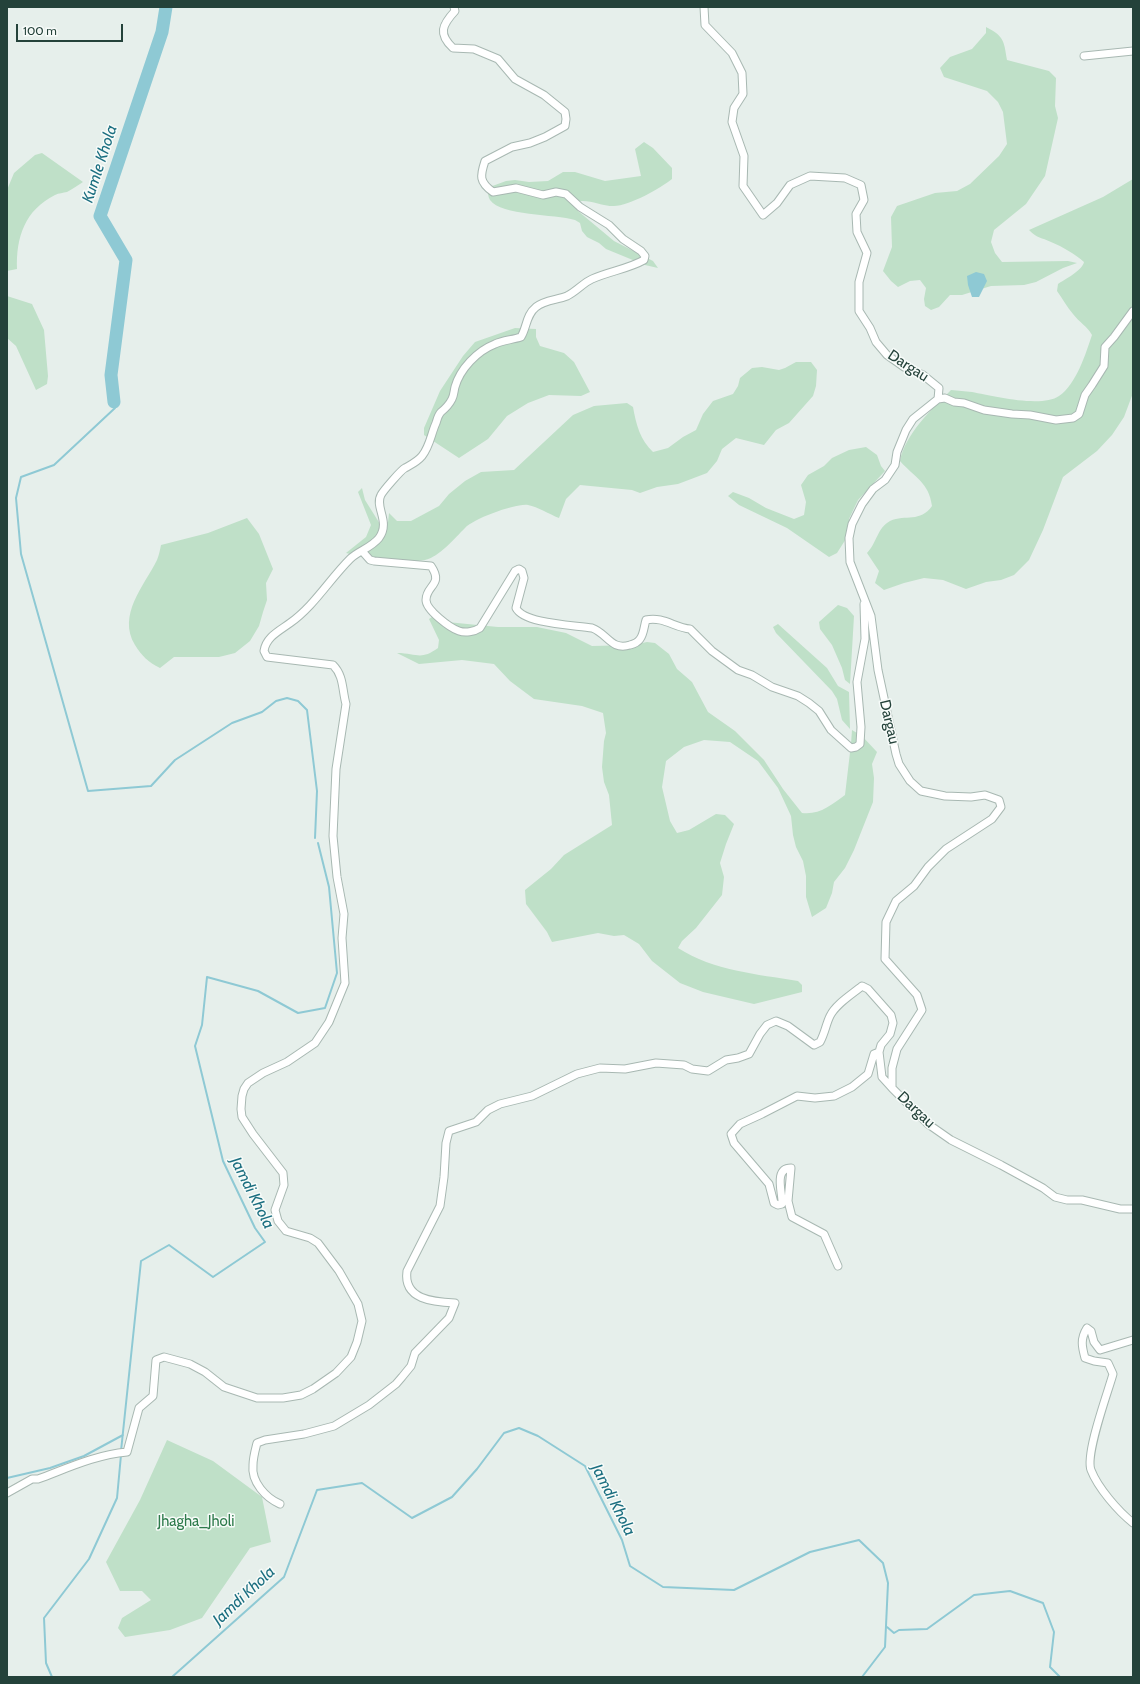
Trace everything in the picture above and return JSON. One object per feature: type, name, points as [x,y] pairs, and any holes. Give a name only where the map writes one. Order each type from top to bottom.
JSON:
[{"type":"street","points":[[7,1493],[32,1479],[38,1479],[82,1461],[108,1454],[127,1452],[139,1408],[153,1396],[156,1360],[164,1356],[190,1364],[205,1372],[224,1387],[257,1398],[283,1398],[301,1395],[313,1389],[336,1373],[351,1357],[359,1335],[362,1321],[358,1304],[339,1271],[318,1242],[286,1231],[278,1221],[275,1210],[284,1185],[283,1173],[242,1117],[242,1096],[248,1083],[263,1073],[287,1062],[315,1043],[329,1022],[345,983],[342,938],[344,914],[337,877],[333,836],[336,769],[346,704],[343,695],[342,679],[333,665],[267,657],[264,651],[265,644],[277,631],[290,623],[312,603],[350,558],[374,544],[382,533],[384,519],[379,500],[381,495],[404,468],[415,463],[423,456],[431,440],[433,430],[440,413],[446,409],[453,398],[455,385],[466,366],[481,351],[495,344],[521,337],[530,314],[536,307],[547,301],[555,300],[577,291],[591,279],[632,267],[644,260],[645,256],[641,250],[623,239],[609,225],[580,207],[566,194],[556,192],[543,195],[516,188],[493,192],[485,186],[481,172],[485,161],[512,147],[545,138],[565,126],[565,112],[544,95],[515,79],[498,59],[474,49],[453,48],[445,40],[443,28],[446,21],[455,11],[454,7]]},
{"type":"street","name":"Dargau","points":[[704,7],[705,25],[732,54],[742,73],[743,94],[734,108],[732,122],[744,156],[742,186],[763,215],[777,203],[790,185],[810,176],[845,178],[861,185],[864,200],[856,214],[857,232],[867,253],[859,282],[859,311],[887,355],[904,367],[923,375],[939,388],[938,399],[913,419],[906,430],[897,452],[895,465],[885,480],[873,489],[862,504],[852,524],[849,538],[850,562],[871,616],[878,670],[899,764],[910,781],[921,791],[945,796],[971,797],[985,795],[999,800],[1001,807],[992,819],[941,854],[928,867],[914,886],[896,901],[886,922],[885,959],[917,995],[922,1010],[897,1049],[892,1068],[892,1088],[928,1124],[945,1136],[1039,1186],[1055,1197],[1067,1200],[1082,1200],[1120,1209],[1133,1209]]},
{"type":"street","points":[[1084,56],[1133,51]]},
{"type":"street","points":[[938,399],[945,398],[984,410],[1005,413],[1030,415],[1056,420],[1073,418],[1079,414],[1085,395],[1104,366],[1105,347],[1133,312]]},
{"type":"street","points":[[362,551],[370,560],[374,562],[431,566],[436,582],[427,596],[427,605],[432,612],[459,631],[470,632],[480,628],[514,571],[519,569],[522,570],[524,578],[516,608],[518,612],[529,619],[592,628],[598,630],[611,642],[618,646],[635,644],[641,638],[646,620],[662,620],[690,629],[712,650],[738,670],[752,675],[772,687],[798,696],[809,704],[818,711],[831,730],[851,748],[860,744],[861,726],[858,709],[857,682],[865,639],[863,596]]},
{"type":"street","points":[[280,1504],[265,1494],[256,1482],[252,1467],[257,1443],[265,1440],[304,1434],[334,1426],[356,1413],[396,1384],[411,1366],[415,1353],[449,1318],[455,1303],[433,1302],[422,1298],[409,1288],[406,1279],[407,1271],[440,1206],[444,1177],[446,1136],[448,1131],[476,1122],[488,1110],[500,1104],[511,1100],[532,1096],[577,1074],[600,1068],[625,1069],[641,1064],[660,1063],[684,1065],[692,1069],[708,1071],[726,1060],[749,1054],[760,1034],[767,1025],[776,1021],[788,1026],[814,1044],[820,1042],[824,1035],[830,1016],[847,998],[862,986],[868,989],[891,1015],[893,1023],[890,1034],[881,1045],[879,1052],[882,1077],[892,1088]]},
{"type":"street","points":[[838,1266],[824,1234],[792,1217],[788,1201],[791,1168],[788,1168],[782,1173],[780,1182],[782,1204],[778,1205],[774,1203],[769,1184],[734,1143],[732,1134],[740,1124],[797,1096],[815,1098],[834,1096],[852,1087],[868,1074],[874,1054],[879,1052]]},
{"type":"street","points":[[1133,1340],[1100,1350],[1094,1342],[1091,1330],[1087,1328],[1083,1334],[1082,1346],[1085,1358],[1108,1363],[1113,1374],[1091,1452],[1090,1469],[1103,1490],[1133,1523]]},
{"type":"green space","points":[[986,27],[1000,36],[1004,44],[1007,60],[1049,71],[1056,78],[1055,106],[1058,118],[1045,176],[1026,204],[994,230],[991,242],[995,253],[1002,262],[1068,261],[1077,263],[1063,268],[1036,282],[1024,285],[991,286],[962,295],[950,295],[939,307],[931,310],[925,306],[924,299],[926,288],[920,280],[910,281],[898,287],[883,271],[892,247],[891,217],[897,206],[935,193],[957,191],[970,184],[999,156],[1007,144],[1003,112],[998,102],[987,91],[944,77],[940,68],[950,57],[972,49],[986,33]]},
{"type":"green space","points":[[644,142],[653,148],[672,168],[672,179],[644,196],[620,205],[609,206],[584,201],[574,202],[578,211],[614,241],[653,261],[658,268],[645,265],[606,249],[599,243],[587,237],[582,231],[580,223],[575,220],[516,212],[496,205],[490,200],[487,188],[506,181],[548,181],[563,172],[575,172],[605,181],[641,176],[635,149]]},
{"type":"green space","points":[[42,153],[83,182],[67,192],[55,195],[36,208],[24,226],[21,235],[18,246],[17,269],[7,271],[7,190],[14,173],[35,155]]},
{"type":"green space","points":[[1133,179],[1133,393],[1124,417],[1112,435],[1097,451],[1063,477],[1043,530],[1029,560],[1014,575],[966,589],[943,580],[924,578],[884,590],[875,583],[879,571],[867,553],[882,528],[890,521],[923,515],[932,506],[928,491],[924,485],[900,461],[907,441],[920,422],[951,390],[1017,400],[1041,401],[1059,396],[1065,391],[1080,368],[1092,335],[1088,329],[1075,317],[1057,291],[1058,284],[1077,272],[1084,262],[1069,251],[1037,236],[1029,230],[1103,197]]},
{"type":"green space","points":[[7,296],[32,304],[44,330],[48,376],[47,384],[36,390],[16,346],[7,338]]},
{"type":"green space","points":[[515,328],[536,329],[536,337],[540,346],[564,353],[574,362],[590,392],[581,396],[549,395],[528,403],[507,416],[488,439],[459,458],[424,435],[424,428],[440,391],[463,356],[475,342]]},
{"type":"green space","points":[[796,362],[811,362],[817,370],[816,386],[813,396],[789,423],[776,430],[764,445],[736,438],[722,449],[717,461],[707,473],[678,484],[657,487],[640,493],[632,490],[580,485],[566,499],[559,518],[532,506],[514,506],[485,516],[470,524],[436,555],[425,560],[395,562],[346,553],[366,537],[371,525],[358,492],[362,488],[365,500],[380,524],[388,522],[389,513],[397,521],[411,521],[439,506],[449,494],[465,481],[481,472],[514,470],[573,415],[594,406],[627,403],[633,407],[639,431],[653,452],[668,448],[696,430],[703,414],[713,401],[733,394],[738,386],[740,378],[752,368],[762,367],[779,370]]},
{"type":"green space","points":[[866,447],[877,455],[881,466],[885,471],[858,500],[849,519],[851,531],[837,553],[829,557],[787,528],[739,505],[728,496],[733,492],[749,498],[766,508],[794,519],[804,515],[806,502],[801,485],[808,475],[824,466],[832,458],[849,450]]},
{"type":"green space","points":[[247,518],[259,534],[273,569],[266,583],[267,600],[259,626],[250,641],[235,653],[219,657],[174,657],[160,668],[143,656],[135,645],[130,634],[129,623],[134,601],[157,560],[161,545],[208,533]]},
{"type":"green space","points":[[838,605],[847,608],[854,616],[850,684],[845,680],[842,668],[832,645],[820,629],[819,622]]},
{"type":"green space","points":[[435,615],[447,622],[498,627],[537,627],[566,633],[592,646],[633,645],[647,642],[655,643],[669,654],[677,669],[692,682],[708,712],[735,731],[764,760],[783,789],[802,813],[820,811],[845,795],[852,730],[862,736],[877,752],[872,764],[874,778],[873,802],[854,850],[845,868],[834,882],[832,893],[826,908],[812,917],[806,897],[806,876],[803,861],[796,847],[791,816],[778,788],[758,761],[730,742],[704,740],[684,747],[666,761],[662,787],[670,821],[677,833],[689,830],[716,814],[725,815],[734,824],[720,863],[724,877],[722,895],[696,928],[682,941],[678,948],[692,956],[721,967],[752,974],[798,981],[802,985],[802,992],[754,1004],[703,992],[680,983],[652,961],[639,944],[624,935],[614,936],[598,933],[552,942],[547,932],[526,904],[525,890],[551,869],[564,855],[612,825],[609,795],[604,782],[602,767],[606,733],[603,713],[582,706],[534,699],[510,681],[494,664],[462,660],[419,664],[397,653],[422,655],[432,652],[438,648],[439,640],[429,619]]},
{"type":"green space","points":[[778,624],[827,668],[838,686],[849,692],[850,729],[842,720],[837,699],[832,691],[776,633],[773,627]]},
{"type":"green space","name":"Jhagha_Jholi","points":[[167,1440],[213,1461],[262,1497],[271,1542],[250,1548],[202,1618],[170,1630],[125,1637],[118,1628],[122,1618],[151,1600],[142,1591],[120,1591],[106,1562],[140,1500]]},
{"type":"water","points":[[976,272],[984,274],[987,281],[979,297],[972,297],[967,276]]},
{"type":"waterway","name":"Kumle Khola","points":[[114,402],[111,375],[126,260],[100,216],[162,32],[166,7]]},
{"type":"waterway","points":[[115,408],[54,465],[21,477],[16,498],[21,554],[88,791],[151,786],[175,760],[232,723],[262,712],[276,701],[287,698],[298,701],[307,710],[317,791],[315,838]]},
{"type":"waterway","name":"Jamdi Khola","points":[[121,1451],[141,1261],[169,1245],[213,1277],[265,1242],[255,1228],[223,1161],[195,1046],[202,1025],[207,977],[258,991],[298,1013],[325,1008],[337,973],[329,887],[318,843]]},
{"type":"waterway","name":"Jamdi Khola","points":[[172,1677],[284,1577],[317,1490],[362,1483],[412,1518],[452,1497],[477,1469],[504,1433],[519,1428],[538,1436],[585,1466],[622,1540],[630,1566],[663,1587],[734,1590],[810,1552],[859,1540],[883,1563],[888,1583],[885,1647],[862,1677]]},
{"type":"waterway","points":[[7,1478],[50,1468],[84,1456],[123,1435]]},
{"type":"waterway","name":"Jamdi Khola","points":[[52,1677],[46,1663],[44,1618],[89,1559],[117,1498],[121,1455]]},
{"type":"waterway","points":[[887,1627],[894,1633],[899,1630],[927,1629],[974,1595],[1010,1591],[1043,1603],[1054,1632],[1050,1667],[1060,1677]]}]
